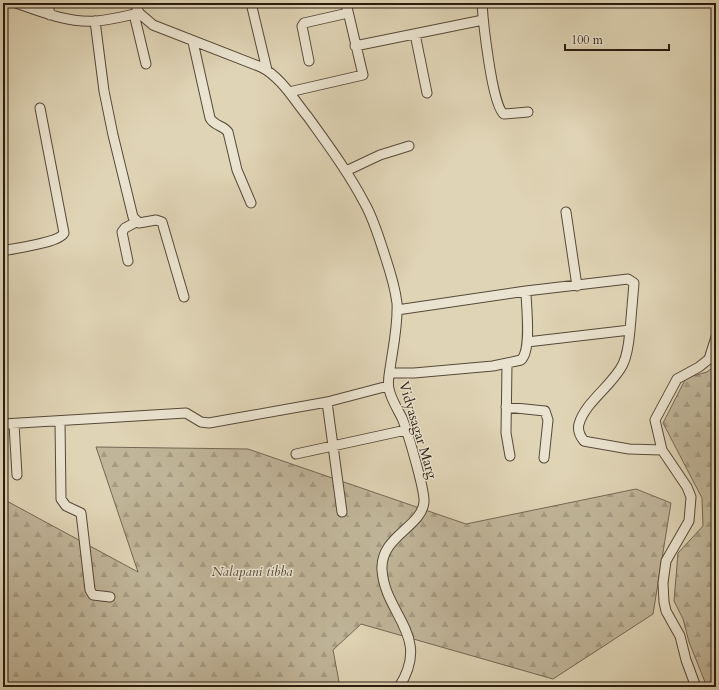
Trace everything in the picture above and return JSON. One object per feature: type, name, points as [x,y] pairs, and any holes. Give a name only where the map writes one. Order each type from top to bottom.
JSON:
[{"type":"street","points":[[48,3],[50,15]]},
{"type":"street","points":[[135,3],[146,64]]},
{"type":"street","points":[[251,3],[266,70]]},
{"type":"street","points":[[289,92],[362,75],[346,3]]},
{"type":"street","points":[[482,3],[483,20],[499,109],[502,113],[507,114],[528,112]]},
{"type":"street","points":[[20,4],[50,15],[95,21],[136,14],[153,25],[266,70]]},
{"type":"street","points":[[309,61],[302,26],[304,23],[348,13]]},
{"type":"street","points":[[355,46],[483,20]]},
{"type":"street","points":[[95,21],[104,91],[124,185],[133,217],[136,222]]},
{"type":"street","points":[[415,34],[427,93]]},
{"type":"street","points":[[194,42],[210,118],[214,123],[224,128],[228,132],[236,166],[251,202]]},
{"type":"street","name":"Vidyasagar Marg","points":[[266,70],[289,92],[346,171],[366,205],[390,272],[397,310],[388,386],[406,430],[424,496],[424,503],[420,513],[388,548],[382,565],[386,591],[405,627],[410,645],[408,670],[399,687]]},
{"type":"street","points":[[3,251],[46,242],[60,237],[64,233],[40,108]]},
{"type":"street","points":[[346,171],[380,155],[409,146]]},
{"type":"street","points":[[566,212],[577,286]]},
{"type":"street","points":[[128,260],[122,232],[125,228],[136,222],[156,220],[162,222],[184,297]]},
{"type":"street","points":[[397,310],[526,291],[628,279],[634,281],[636,286],[624,363],[614,379],[584,414],[579,424],[579,435],[584,441],[589,442],[628,449],[662,450]]},
{"type":"street","points":[[390,373],[414,373],[507,364],[518,361],[524,357],[527,342],[526,291]]},
{"type":"street","points":[[527,342],[630,330]]},
{"type":"street","points":[[696,687],[686,660],[680,636],[665,607],[663,583],[668,556],[688,521],[691,497],[687,487],[662,450],[655,424],[658,412],[677,379],[698,368],[709,359],[716,337]]},
{"type":"street","points":[[507,364],[506,433],[510,456]]},
{"type":"street","points":[[3,424],[186,413],[201,422],[209,423],[327,402],[388,386]]},
{"type":"street","points":[[327,402],[342,512]]},
{"type":"street","points":[[506,406],[545,411],[548,420],[544,458]]},
{"type":"street","points":[[60,421],[61,499],[66,506],[81,513],[88,584],[92,594],[110,597]]},
{"type":"street","points":[[14,424],[17,475]]},
{"type":"street","points":[[296,454],[406,430]]},
{"type":"green space","points":[[716,365],[716,687],[707,687],[689,642],[683,619],[674,601],[678,553],[703,526],[702,498],[663,423],[686,378],[707,372]]},
{"type":"green space","name":"Nalapani tibba","points":[[96,447],[248,449],[466,524],[636,489],[671,503],[653,614],[553,679],[361,624],[333,650],[340,687],[3,687],[3,499],[138,572]]}]
